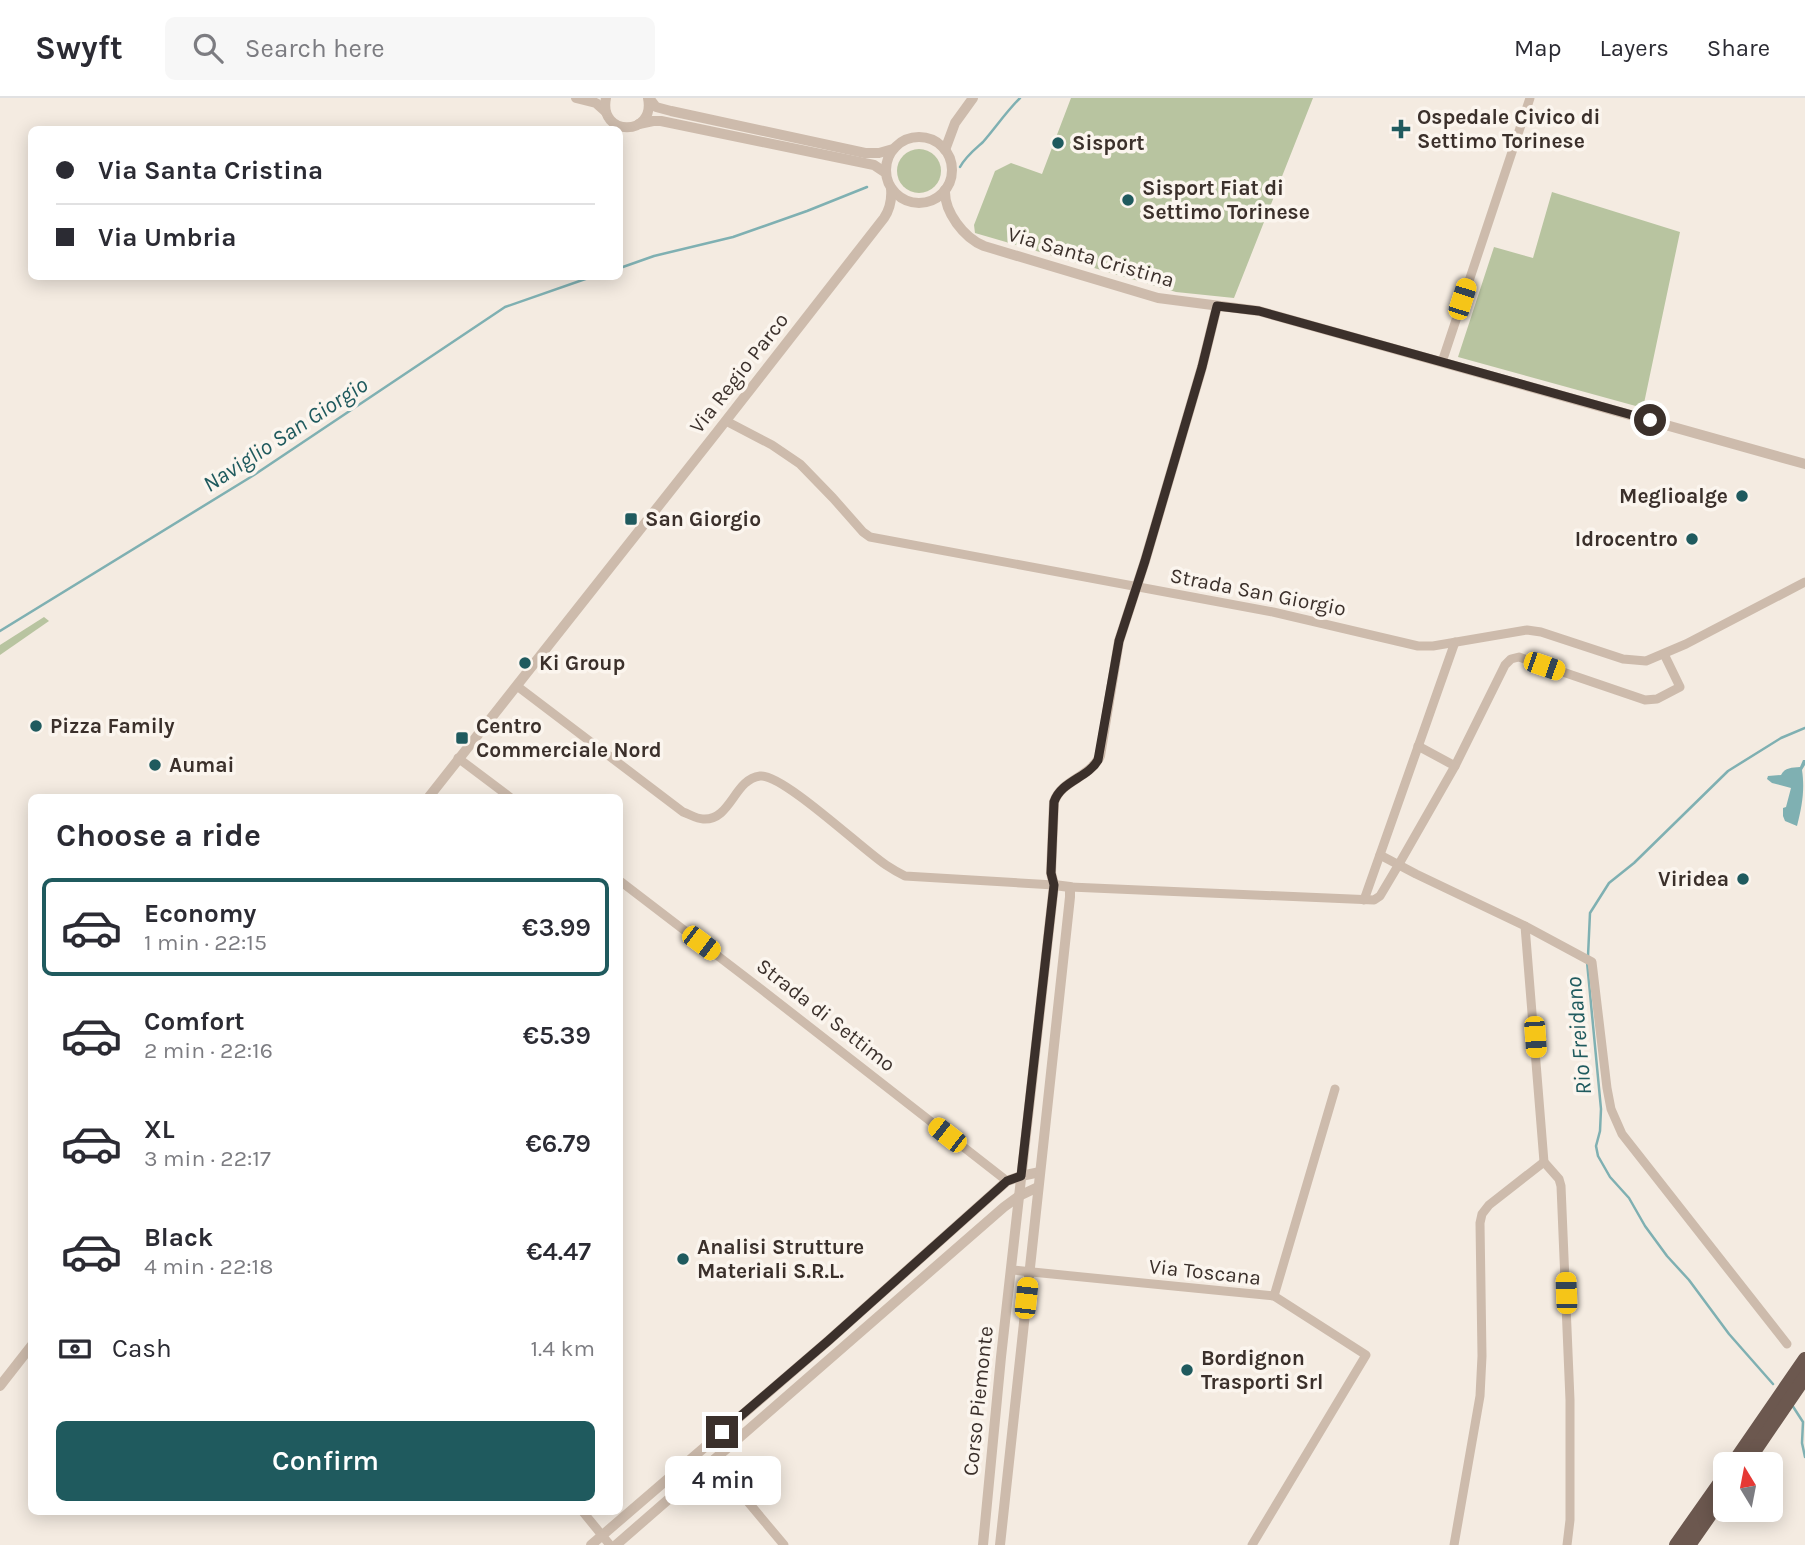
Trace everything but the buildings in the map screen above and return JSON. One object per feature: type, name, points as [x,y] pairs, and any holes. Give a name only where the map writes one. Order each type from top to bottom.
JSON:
[{"type":"highway","points":[[1741,1452],[1805,1359]]},
{"type":"highway","points":[[1754,1452],[1805,1377]]},
{"type":"highway","points":[[1676,1545],[1713,1492]]},
{"type":"highway","points":[[1689,1545],[1713,1511]]},
{"type":"street","points":[[576,98],[596,103],[617,126]]},
{"type":"street","points":[[605,111],[606,98]]},
{"type":"street","points":[[639,124],[649,112],[648,98]]},
{"type":"street","points":[[648,98],[661,109],[865,153],[893,149]]},
{"type":"street","points":[[931,139],[941,135],[955,123],[973,98]]},
{"type":"street","points":[[1442,362],[1530,98]]},
{"type":"street","points":[[623,128],[661,121],[874,165],[886,173]]},
{"type":"street","points":[[945,150],[955,123]]},
{"type":"street","points":[[888,211],[892,198],[886,173],[888,158],[893,149],[901,142],[921,137],[931,139],[945,150],[952,170],[945,190],[936,198],[924,202],[909,201],[891,188]]},
{"type":"street","name":"Via Santa Cristina","points":[[945,190],[949,212],[966,234],[984,247],[1158,298],[1259,311],[1805,464]]},
{"type":"street","name":"Via Regio Parco","points":[[517,686],[888,211],[909,201]]},
{"type":"street","name":"Via Santa Cristina","points":[[924,202],[949,212]]},
{"type":"street","name":"Corso Piemonte","points":[[983,1542],[1054,885],[1051,873],[1054,802],[1058,793],[1091,770],[1098,760],[1119,641],[1202,367],[1217,306]]},
{"type":"street","name":"Strada San Giorgio","points":[[726,421],[772,445],[800,464],[870,537],[1273,612],[1418,646],[1433,646],[1527,630],[1541,632],[1623,659],[1646,661],[1686,644],[1805,582]]},
{"type":"street","points":[[1364,900],[1455,642]]},
{"type":"street","points":[[431,794],[517,686],[683,812],[704,819],[720,815],[748,780],[761,775],[772,777],[885,865],[905,876],[1070,887],[1374,900],[1380,896],[1455,766],[1505,665],[1511,659],[1519,657],[1644,700],[1657,699],[1680,687],[1664,654]]},
{"type":"street","points":[[1418,746],[1455,766]]},
{"type":"street","points":[[458,758],[505,794]]},
{"type":"street","points":[[1380,855],[1592,962],[1607,1088],[1611,1109],[1622,1134],[1787,1344]]},
{"type":"street","name":"Strada di Settimo","points":[[623,883],[1007,1181]]},
{"type":"street","name":"Corso Piemonte","points":[[1000,1542],[1070,887]]},
{"type":"street","points":[[1525,926],[1544,1162],[1562,1186],[1570,1400],[1570,1520],[1567,1545]]},
{"type":"street","points":[[1043,977],[1060,979]]},
{"type":"street","points":[[1274,1296],[1335,1089]]},
{"type":"street","points":[[1454,1545],[1480,1396],[1482,1214],[1489,1205],[1544,1162]]},
{"type":"street","points":[[591,1545],[828,1341],[1007,1181],[1040,1172]]},
{"type":"street","points":[[616,1545],[940,1263],[1019,1196],[1038,1187]]},
{"type":"street","points":[[928,1252],[940,1263]]},
{"type":"street","name":"Via Toscana","points":[[1012,1270],[1274,1296],[1366,1355],[1252,1545]]},
{"type":"street","points":[[828,1341],[837,1353]]},
{"type":"street","points":[[0,1386],[28,1350]]},
{"type":"street","points":[[761,1398],[771,1410]]},
{"type":"street","points":[[713,1460],[784,1545]]},
{"type":"street","points":[[989,1482],[1007,1482]]},
{"type":"street","points":[[585,1515],[610,1545]]},
{"type":"street","points":[[983,1542],[1000,1542]]},
{"type":"green space","name":"Sisport Fiat di Settimo Torinese","points":[[1071,98],[1313,98],[1234,298],[1176,292],[975,233],[974,225],[995,171],[1011,163],[1042,174]]},
{"type":"green space","points":[[919,149],[928,150],[935,155],[940,162],[940,180],[935,187],[928,192],[919,193],[910,192],[903,187],[898,180],[897,171],[898,162],[903,155],[910,150]]},
{"type":"green space","points":[[1552,192],[1680,232],[1643,408],[1458,357],[1494,247],[1533,258]]},
{"type":"green space","points":[[44,617],[49,621],[0,655],[0,645]]},
{"type":"water","points":[[1803,760],[1805,765],[1802,770],[1802,798],[1797,826],[1785,821],[1783,816],[1783,808],[1786,807],[1791,788],[1767,779],[1768,776],[1781,775],[1787,769],[1800,767]]},
{"type":"waterway","points":[[960,167],[1020,98]]},
{"type":"waterway","name":"Naviglio San Giorgio","points":[[623,267],[654,256],[733,237],[867,187]]},
{"type":"waterway","name":"Naviglio San Giorgio","points":[[0,631],[254,475],[505,307],[583,280]]},
{"type":"waterway","name":"Rio Freidano","points":[[1588,956],[1590,913],[1609,883],[1634,863],[1728,771],[1781,738],[1805,728]]},
{"type":"waterway","name":"Rio Freidano","points":[[1587,962],[1601,1109],[1596,1146],[1598,1156],[1667,1256],[1773,1384]]},
{"type":"waterway","name":"Rio Freidano","points":[[1792,1405],[1803,1422],[1802,1443],[1805,1457]]},
{"type":"place","name":"Ospedale Civico di Settimo Torinese","points":[[1401,129]]},
{"type":"place","name":"Sisport","points":[[1058,143]]},
{"type":"place","name":"Sisport Fiat di Settimo Torinese","points":[[1128,200]]},
{"type":"place","name":"Meglioalge","points":[[1742,496]]},
{"type":"place","name":"San Giorgio","points":[[631,519]]},
{"type":"place","name":"Idrocentro","points":[[1692,539]]},
{"type":"place","name":"Ki Group","points":[[525,663]]},
{"type":"place","name":"Pizza Family","points":[[36,726]]},
{"type":"place","name":"Centro Commerciale Nord","points":[[462,738]]},
{"type":"place","name":"Aumai","points":[[155,765]]},
{"type":"place","name":"Viridea","points":[[1743,879]]},
{"type":"place","name":"Analisi Strutture Materiali S.R.L.","points":[[683,1259]]},
{"type":"place","name":"Bordignon Trasporti Srl","points":[[1187,1370]]},
{"type":"route","points":[[722,1432],[1007,1181],[1021,1176],[1054,885],[1051,873],[1054,802],[1058,793],[1091,770],[1098,760],[1119,641],[1202,367],[1217,306],[1259,311],[1650,420]]}]
